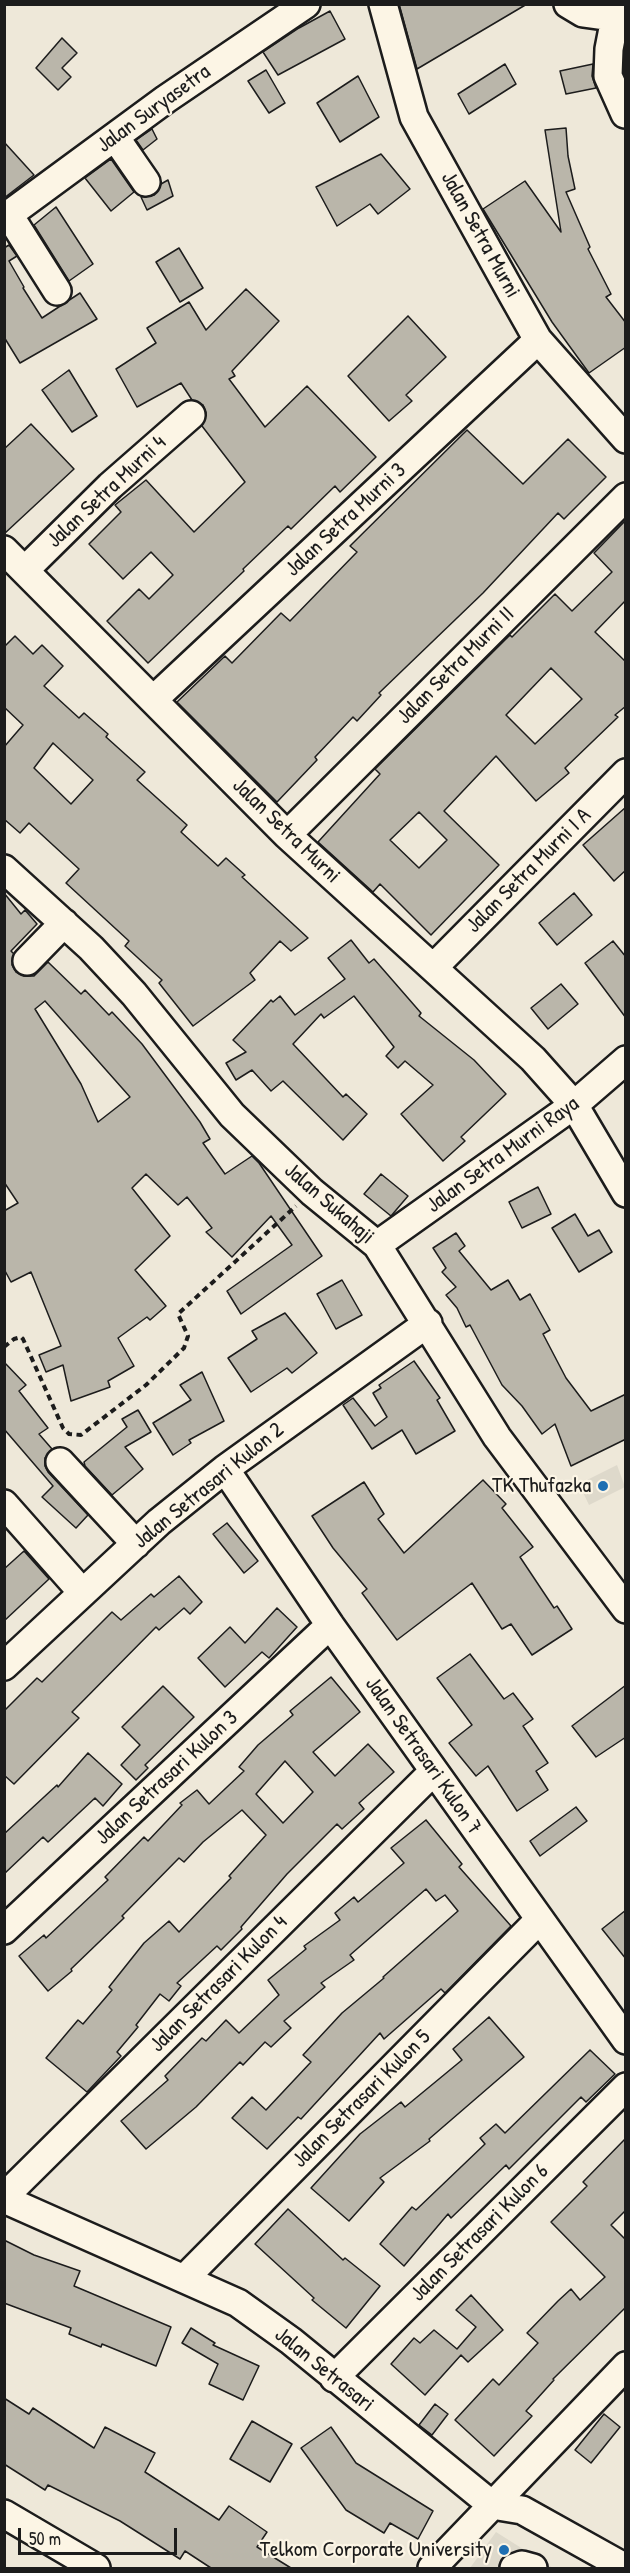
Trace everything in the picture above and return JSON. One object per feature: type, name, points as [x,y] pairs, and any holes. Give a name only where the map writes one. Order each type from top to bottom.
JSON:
[{"type":"street","name":"Jalan Suryasetra","points":[[7,217],[275,12],[306,4]]},
{"type":"street","name":"Jalan Setra Murni","points":[[383,4],[414,117],[538,340],[626,439]]},
{"type":"street","points":[[576,6],[620,19],[609,49],[608,76],[625,114]]},
{"type":"street","points":[[115,136],[146,182]]},
{"type":"street","points":[[7,217],[57,291]]},
{"type":"street","name":"Jalan Setra Murni 3","points":[[153,700],[538,340]]},
{"type":"street","name":"Jalan Setra Murni 4","points":[[25,570],[110,486],[190,415]]},
{"type":"street","name":"Jalan Setra Murni II","points":[[287,836],[626,496]]},
{"type":"street","name":"Jalan Setra Murni","points":[[4,550],[287,836],[533,1059],[574,1105],[626,1193]]},
{"type":"street","name":"Jalan Setra Murni I A","points":[[433,968],[626,773]]},
{"type":"street","name":"Jalan Sukahaji","points":[[4,869],[91,948],[134,994],[232,1115],[312,1191],[377,1245],[428,1323],[497,1437],[626,1609]]},
{"type":"street","points":[[27,961],[64,923]]},
{"type":"street","name":"Jalan Setra Murni Raya","points":[[377,1245],[574,1105],[626,1060]]},
{"type":"street","name":"Jalan Setrasari Kulon 2","points":[[4,1666],[82,1592],[225,1469],[428,1323]]},
{"type":"street","points":[[60,1462],[136,1544]]},
{"type":"street","name":"Jalan Setrasari Kulon 7","points":[[225,1469],[330,1625],[626,2040]]},
{"type":"street","points":[[4,1504],[82,1592]]},
{"type":"street","name":"Jalan Setrasari Kulon 3","points":[[4,1930],[330,1625]]},
{"type":"street","name":"Jalan Setrasari Kulon 4","points":[[4,2198],[434,1771]]},
{"type":"street","name":"Jalan Setrasari Kulon 5","points":[[186,2278],[539,1920]]},
{"type":"street","name":"Jalan Setrasari Kulon 6","points":[[334,2378],[626,2087]]},
{"type":"street","name":"Jalan Setrasari","points":[[4,2198],[238,2303],[291,2341],[492,2505],[522,2510],[626,2568]]},
{"type":"street","points":[[432,2568],[626,2366]]},
{"type":"street","points":[[4,2514],[96,2568]]},
{"type":"street","points":[[514,2568],[522,2565],[533,2568]]},
{"type":"path","points":[[4,1347],[14,1339],[21,1337],[23,1339],[63,1428],[69,1434],[81,1435],[146,1385],[184,1348],[188,1336],[178,1314],[312,1191]]},
{"type":"shaded area","name":"TK Thufazka","points":[[617,1465],[625,1487],[589,1505],[579,1484]]},
{"type":"shaded area","name":"Telkom Corporate University","points":[[496,2532],[553,2568],[470,2568]]},
{"type":"building","points":[[399,4],[527,4],[417,69]]},
{"type":"building","points":[[330,11],[345,39],[278,75],[263,52]]},
{"type":"building","points":[[62,38],[77,53],[62,68],[71,77],[58,90],[36,68]]},
{"type":"building","points":[[505,64],[516,84],[469,114],[458,94]]},
{"type":"building","points":[[593,64],[592,76],[596,88],[566,94],[560,71]]},
{"type":"building","points":[[266,70],[285,103],[269,113],[248,81]]},
{"type":"building","points":[[358,76],[379,117],[340,142],[317,103]]},
{"type":"building","points":[[566,128],[568,156],[575,189],[566,192],[590,247],[588,249],[611,294],[606,297],[626,323],[626,347],[589,373],[552,322],[483,209],[525,181],[561,232],[545,130]]},
{"type":"building","points":[[152,129],[157,139],[143,150],[136,140]]},
{"type":"building","points":[[4,142],[34,175],[4,198]]},
{"type":"building","points":[[381,154],[410,189],[378,214],[370,204],[337,226],[316,187]]},
{"type":"building","points":[[111,159],[134,192],[111,211],[85,178]]},
{"type":"building","points":[[168,180],[173,196],[147,210],[141,197],[154,195],[161,184]]},
{"type":"building","points":[[56,207],[93,264],[69,281],[34,225]]},
{"type":"building","points":[[9,245],[17,256],[9,261],[42,318],[80,293],[97,319],[20,363],[4,337],[4,248]]},
{"type":"building","points":[[179,248],[203,288],[180,302],[156,262]]},
{"type":"building","points":[[246,289],[279,321],[232,371],[235,376],[229,379],[265,427],[307,386],[376,457],[340,492],[335,486],[291,529],[288,526],[148,663],[107,621],[139,589],[149,599],[173,575],[151,552],[123,579],[89,544],[121,512],[115,505],[146,480],[194,532],[245,482],[202,426],[206,413],[203,405],[192,400],[181,383],[137,407],[116,369],[156,343],[147,328],[189,302],[206,330]]},
{"type":"building","points":[[408,316],[446,357],[406,395],[412,401],[389,421],[348,376]]},
{"type":"building","points":[[69,370],[97,416],[72,432],[42,390]]},
{"type":"building","points":[[31,424],[74,469],[4,534],[4,449]]},
{"type":"building","points":[[467,430],[523,484],[568,439],[606,477],[564,519],[558,513],[483,593],[379,693],[381,695],[357,721],[353,717],[315,757],[317,760],[277,802],[177,702],[225,656],[232,663],[281,613],[290,621],[357,552],[350,546]]},
{"type":"building","points":[[626,520],[626,600],[595,632],[626,662],[626,706],[615,715],[618,717],[565,768],[569,773],[536,801],[496,756],[444,811],[499,865],[431,935],[380,884],[373,892],[318,842],[380,774],[375,769],[510,635],[512,637],[555,594],[572,611],[612,572],[594,553]],"holes":[[[551,668],[582,699],[535,744],[506,715]],[[419,812],[447,840],[419,868],[390,840]]]},
{"type":"building","points":[[15,636],[33,654],[42,645],[63,666],[44,686],[79,718],[84,713],[108,734],[106,737],[145,772],[137,780],[187,825],[181,832],[218,866],[226,858],[245,875],[242,877],[308,938],[291,951],[280,941],[250,973],[255,980],[193,1026],[159,983],[162,980],[125,946],[129,941],[66,883],[79,869],[29,823],[20,833],[4,819],[4,747],[23,725],[4,707],[4,647]],"holes":[[[53,743],[93,780],[71,804],[34,768]]]},
{"type":"building","points":[[626,807],[626,870],[614,881],[583,845]]},
{"type":"building","points":[[4,893],[21,914],[25,910],[37,924],[11,951],[14,954],[12,965],[16,972],[24,976],[34,976],[48,962],[81,994],[85,990],[109,1015],[112,1012],[142,1044],[200,1122],[210,1139],[203,1143],[225,1174],[252,1156],[322,1256],[241,1314],[227,1291],[292,1245],[271,1216],[232,1257],[206,1232],[212,1228],[187,1197],[178,1205],[146,1174],[132,1188],[170,1236],[135,1270],[166,1306],[150,1320],[147,1317],[118,1338],[134,1366],[108,1381],[110,1387],[71,1401],[63,1365],[46,1372],[39,1355],[61,1346],[31,1272],[11,1282],[4,1269],[4,1211],[18,1203],[4,1182]],"holes":[[[45,1001],[130,1097],[98,1122],[81,1084],[35,1009]]]},
{"type":"building","points":[[574,893],[592,915],[557,945],[539,923]]},
{"type":"building","points":[[351,940],[369,963],[374,959],[421,1013],[419,1016],[474,1060],[506,1094],[461,1137],[465,1141],[443,1161],[401,1114],[433,1085],[405,1061],[398,1068],[386,1056],[394,1047],[354,996],[324,1018],[321,1014],[293,1044],[343,1097],[346,1094],[367,1114],[343,1140],[283,1081],[271,1091],[252,1070],[236,1080],[226,1063],[246,1052],[233,1040],[271,1000],[273,1002],[280,996],[295,1015],[345,979],[328,958]]},
{"type":"building","points":[[613,941],[626,957],[626,1018],[585,963]]},
{"type":"building","points":[[561,984],[578,1004],[548,1029],[531,1008]]},
{"type":"building","points":[[381,1174],[408,1196],[391,1216],[364,1194]]},
{"type":"building","points":[[538,1187],[551,1214],[522,1228],[509,1202]]},
{"type":"building","points":[[575,1214],[588,1236],[599,1230],[612,1252],[579,1272],[552,1228]]},
{"type":"building","points":[[456,1233],[465,1246],[459,1251],[491,1290],[508,1280],[520,1300],[530,1294],[550,1330],[543,1334],[566,1378],[591,1411],[626,1394],[626,1439],[571,1466],[555,1424],[542,1434],[522,1406],[502,1385],[470,1325],[466,1327],[457,1308],[446,1295],[456,1287],[442,1272],[446,1268],[433,1248]]},
{"type":"building","points":[[342,1280],[362,1315],[336,1329],[317,1294]]},
{"type":"building","points":[[285,1313],[317,1353],[292,1373],[287,1368],[251,1392],[228,1358],[257,1339],[252,1331]]},
{"type":"building","points":[[414,1361],[440,1398],[437,1400],[455,1431],[416,1454],[402,1430],[372,1449],[343,1405],[353,1398],[375,1426],[387,1417],[373,1393],[381,1388],[379,1385]]},
{"type":"building","points":[[4,1362],[26,1385],[19,1391],[48,1428],[39,1434],[52,1449],[45,1458],[48,1472],[88,1515],[76,1528],[42,1497],[53,1486],[4,1429]]},
{"type":"building","points":[[202,1372],[224,1421],[189,1440],[191,1443],[173,1455],[153,1423],[191,1400],[180,1385]]},
{"type":"building","points":[[138,1410],[151,1432],[125,1447],[143,1469],[112,1495],[85,1466],[84,1462],[127,1427],[122,1419]]},
{"type":"building","points":[[483,1480],[506,1504],[502,1508],[533,1547],[520,1557],[554,1608],[557,1606],[572,1629],[532,1655],[511,1624],[502,1629],[472,1583],[397,1640],[362,1593],[367,1589],[333,1548],[312,1516],[364,1482],[384,1514],[378,1519],[404,1553]]},
{"type":"building","points":[[227,1523],[258,1561],[244,1573],[213,1534]]},
{"type":"building","points":[[24,1551],[49,1579],[4,1621],[4,1569]]},
{"type":"building","points":[[179,1576],[202,1602],[190,1614],[184,1608],[159,1630],[156,1627],[72,1712],[79,1718],[14,1784],[4,1775],[4,1711],[37,1678],[42,1682],[112,1612],[121,1620],[151,1594],[154,1597]]},
{"type":"building","points":[[277,1608],[297,1627],[269,1658],[262,1652],[225,1687],[198,1658],[230,1627],[245,1643]]},
{"type":"building","points":[[470,1654],[504,1699],[513,1693],[533,1719],[523,1726],[548,1763],[536,1771],[548,1790],[517,1811],[488,1766],[476,1776],[449,1743],[472,1725],[437,1678]]},
{"type":"building","points":[[331,1677],[360,1712],[313,1752],[335,1776],[368,1744],[394,1772],[359,1803],[364,1809],[342,1829],[337,1824],[287,1874],[241,1927],[242,1929],[221,1950],[217,1946],[177,1983],[181,1986],[169,2001],[160,1994],[136,2025],[138,2027],[117,2052],[121,2056],[87,2092],[46,2058],[78,2020],[83,2024],[112,1990],[109,1987],[144,1943],[169,1921],[179,1932],[231,1878],[229,1876],[266,1835],[242,1810],[203,1842],[184,1862],[179,1858],[122,1916],[124,1918],[71,1969],[72,1971],[48,1991],[19,1956],[44,1935],[46,1938],[108,1880],[105,1877],[144,1837],[148,1841],[182,1805],[180,1803],[197,1790],[209,1804],[244,1771],[239,1767],[258,1745],[293,1715],[290,1711]],"holes":[[[285,1761],[313,1792],[283,1823],[256,1794]]]},
{"type":"building","points":[[626,1685],[626,1737],[596,1757],[572,1726]]},
{"type":"building","points":[[163,1686],[194,1717],[145,1765],[148,1768],[136,1780],[121,1765],[140,1745],[122,1727]]},
{"type":"building","points":[[88,1753],[122,1784],[103,1806],[95,1798],[48,1842],[43,1837],[4,1874],[4,1834],[57,1785],[58,1787]]},
{"type":"building","points":[[576,1807],[587,1821],[540,1856],[530,1841]]},
{"type":"building","points":[[426,1820],[462,1864],[459,1867],[511,1926],[445,1993],[441,1989],[384,2039],[380,2033],[301,2119],[298,2117],[267,2149],[232,2118],[252,2097],[266,2110],[311,2062],[303,2055],[342,2013],[458,1911],[445,1895],[436,1901],[426,1889],[350,1955],[354,1960],[321,1983],[325,1987],[284,2021],[291,2028],[271,2047],[265,2042],[243,2065],[240,2062],[196,2107],[146,2149],[121,2121],[168,2080],[165,2076],[202,2038],[206,2041],[226,2020],[239,2033],[279,1995],[268,1980],[306,1949],[304,1946],[340,1920],[335,1913],[354,1897],[358,1902],[404,1863],[391,1848]]},
{"type":"building","points":[[626,1910],[626,1959],[602,1929]]},
{"type":"building","points":[[489,2017],[524,2057],[429,2139],[430,2141],[380,2178],[384,2182],[349,2221],[311,2188],[360,2134],[401,2102],[405,2107],[462,2060],[453,2049]]},
{"type":"building","points":[[590,2050],[615,2074],[586,2102],[581,2097],[509,2169],[506,2165],[451,2218],[448,2214],[404,2266],[380,2244],[412,2207],[416,2210],[485,2144],[480,2138],[496,2124],[505,2133]]},
{"type":"building","points":[[626,2138],[626,2210],[611,2225],[626,2240],[626,2307],[553,2379],[526,2411],[532,2416],[494,2456],[455,2420],[493,2379],[499,2385],[538,2343],[527,2333],[558,2301],[571,2289],[580,2300],[605,2277],[551,2222],[587,2186],[583,2182]]},
{"type":"building","points":[[288,2209],[343,2260],[345,2258],[380,2286],[346,2328],[312,2300],[314,2298],[255,2244]]},
{"type":"building","points":[[4,2240],[34,2255],[80,2271],[74,2286],[171,2327],[156,2366],[102,2344],[101,2347],[69,2334],[71,2328],[4,2303]]},
{"type":"building","points":[[471,2295],[503,2330],[468,2362],[461,2355],[425,2395],[391,2364],[414,2338],[420,2343],[434,2330],[457,2349],[476,2327],[456,2310]]},
{"type":"building","points":[[191,2328],[215,2343],[213,2345],[259,2366],[243,2400],[209,2384],[218,2364],[182,2343]]},
{"type":"building","points":[[4,2398],[29,2414],[33,2408],[94,2448],[105,2427],[155,2453],[145,2472],[219,2520],[229,2506],[267,2532],[257,2547],[291,2568],[211,2568],[185,2551],[180,2559],[120,2521],[48,2485],[45,2490],[4,2464]]},
{"type":"building","points":[[435,2404],[448,2414],[432,2435],[419,2425]]},
{"type":"building","points":[[604,2414],[620,2427],[591,2463],[575,2450]]},
{"type":"building","points":[[252,2421],[292,2444],[270,2482],[230,2459]]},
{"type":"building","points":[[331,2427],[356,2463],[433,2511],[418,2539],[390,2523],[384,2533],[346,2510],[301,2448]]},
{"type":"place","name":"TK Thufazka","points":[[603,1486]]},
{"type":"place","name":"Telkom Corporate University","points":[[504,2550]]}]
